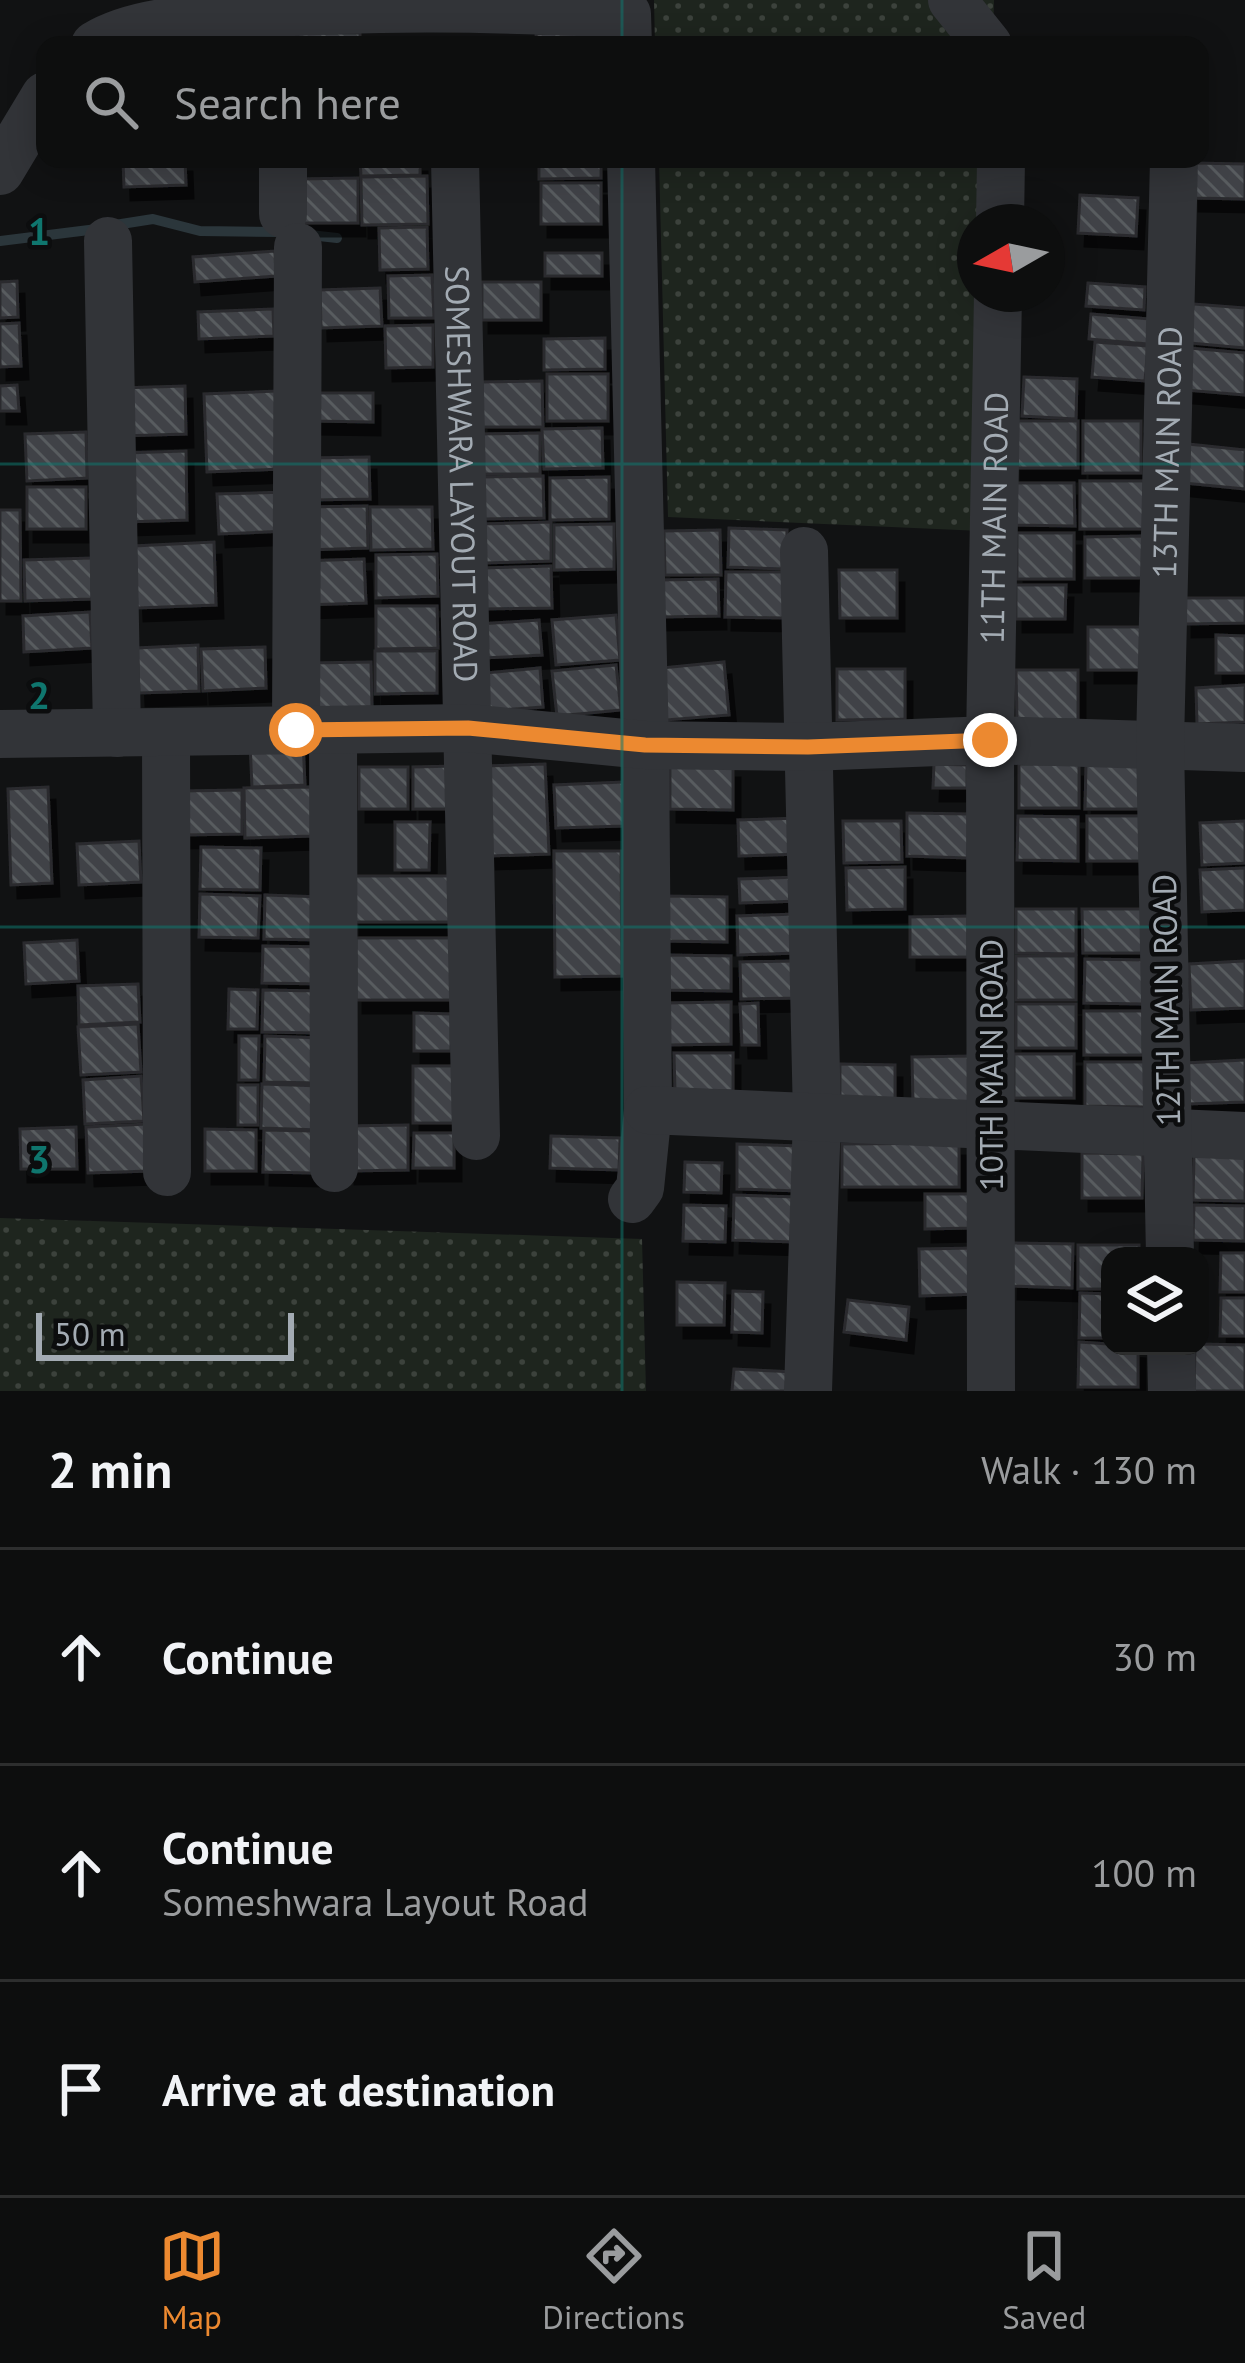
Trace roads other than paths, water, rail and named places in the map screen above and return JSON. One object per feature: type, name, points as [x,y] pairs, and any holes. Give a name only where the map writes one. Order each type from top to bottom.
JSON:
[{"type":"street","points":[[952,0],[981,36]]},
{"type":"street","points":[[110,36],[202,18],[282,28],[451,17],[627,14],[628,36]]},
{"type":"street","points":[[0,171],[36,111]]},
{"type":"street","points":[[284,168],[291,231],[334,1168]]},
{"type":"street","name":"SOMESHWARA LAYOUT ROAD","points":[[455,168],[468,728],[645,745],[808,747],[990,740],[1245,748]]},
{"type":"street","points":[[631,168],[648,1110],[640,1188],[632,1199]]},
{"type":"street","points":[[1000,204],[1001,168]]},
{"type":"street","name":"13TH MAIN ROAD","points":[[1160,744],[1174,168]]},
{"type":"street","points":[[108,241],[117,733]]},
{"type":"street","name":"11TH MAIN ROAD","points":[[990,740],[998,312]]},
{"type":"street","points":[[804,551],[817,1118],[808,1391]]},
{"type":"street","points":[[0,734],[468,728],[476,1136]]},
{"type":"street","points":[[166,732],[167,1172]]},
{"type":"street","name":"10TH MAIN ROAD","points":[[990,740],[992,1391]]},
{"type":"street","name":"12TH MAIN ROAD","points":[[1160,744],[1170,1247]]},
{"type":"street","points":[[648,1110],[1245,1136]]},
{"type":"street","points":[[1171,1355],[1172,1391]]},
{"type":"waterway","points":[[115,225],[153,219],[200,231],[280,232]]},
{"type":"waterway","points":[[0,241],[97,229]]},
{"type":"waterway","points":[[310,235],[337,238]]}]
